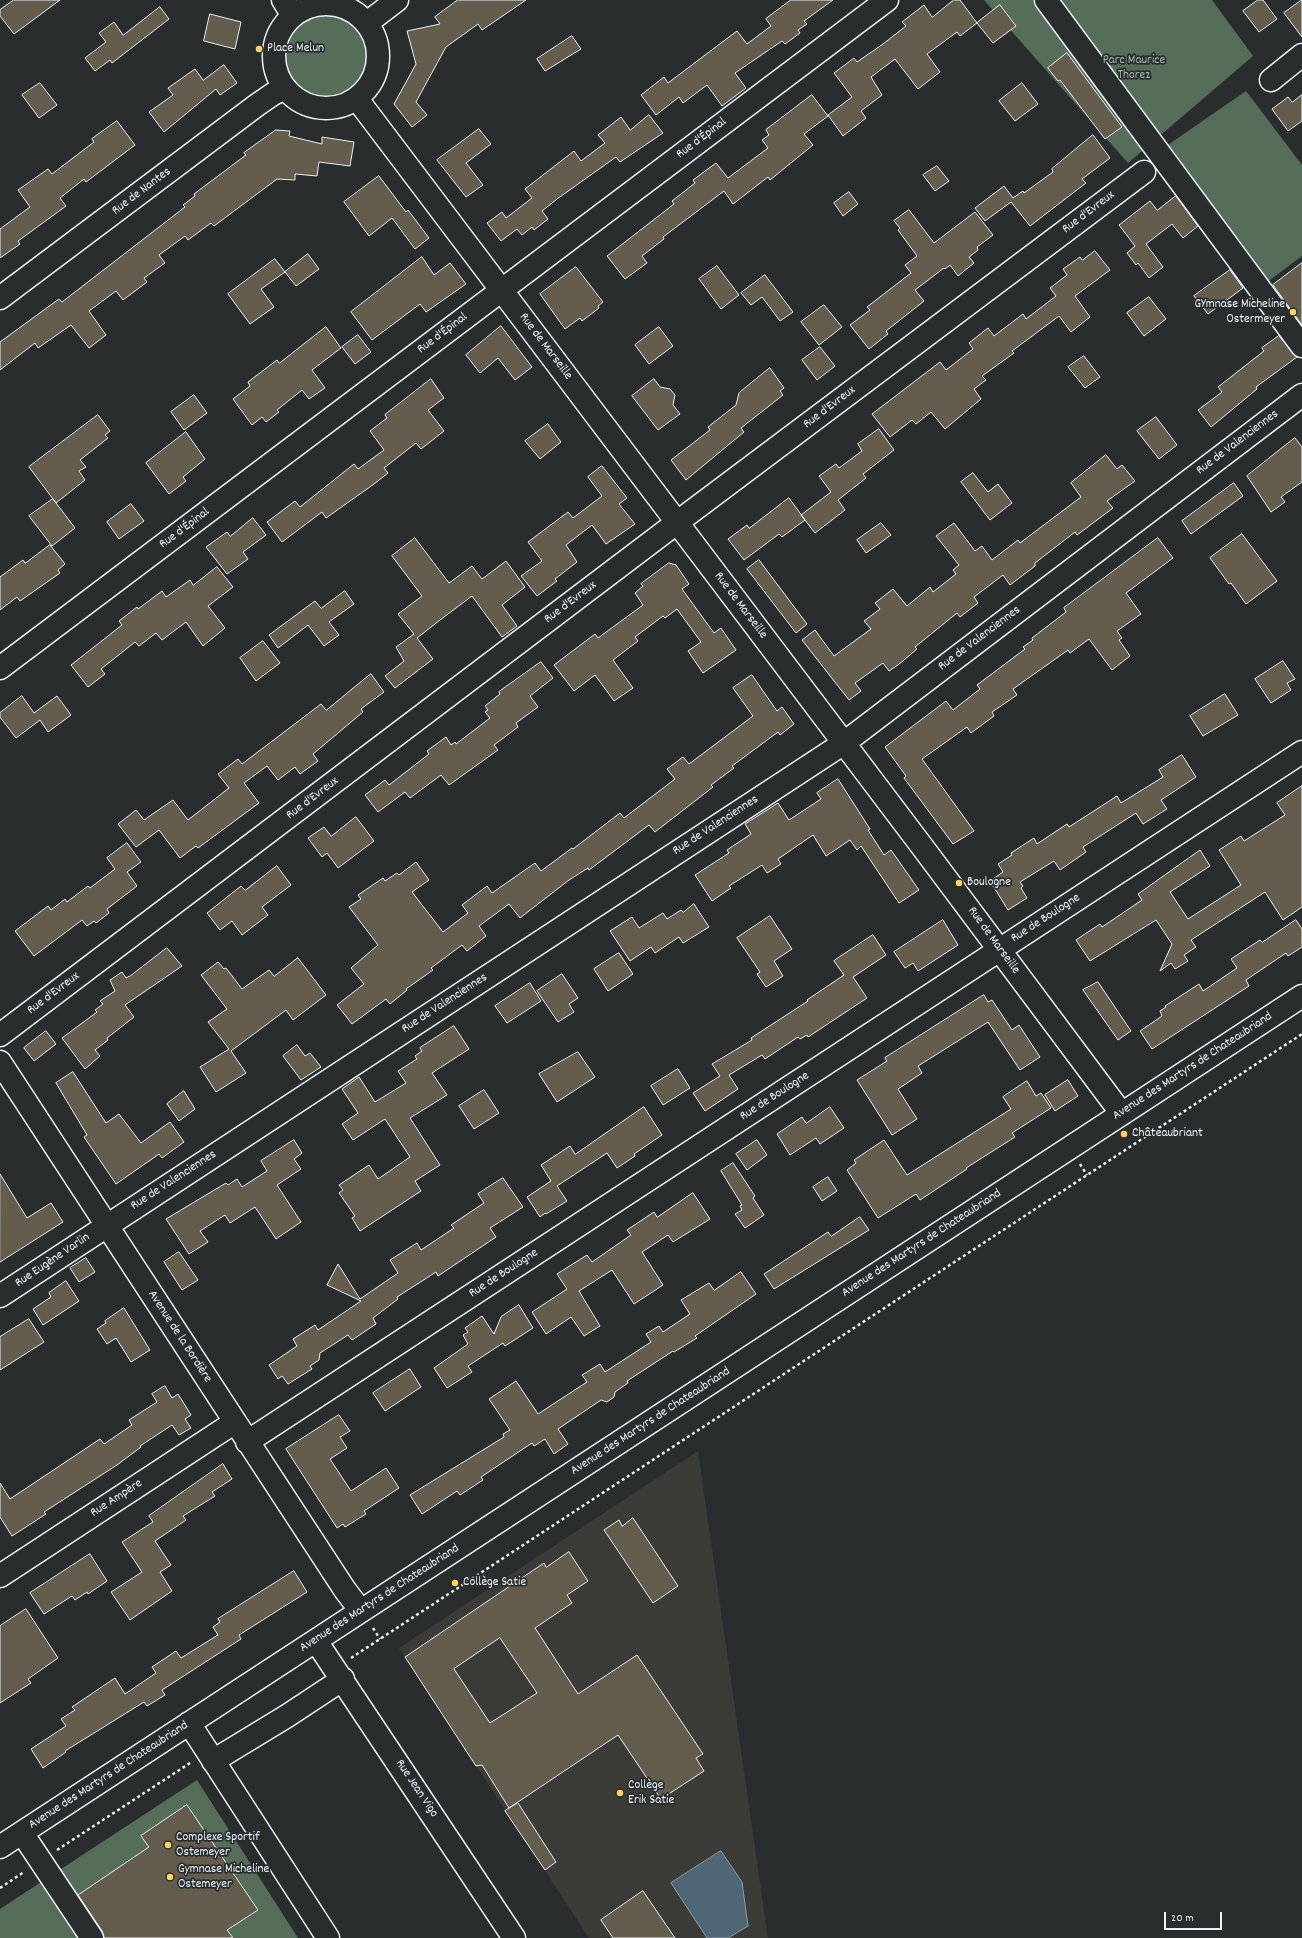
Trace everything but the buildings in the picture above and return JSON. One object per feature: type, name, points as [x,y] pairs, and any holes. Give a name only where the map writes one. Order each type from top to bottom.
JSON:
[{"type":"street","points":[[366,23],[397,0]]},
{"type":"street","name":"Rue d'Épinal","points":[[0,668],[887,0]]},
{"type":"street","points":[[1046,0],[1302,346]]},
{"type":"street","points":[[318,5],[340,5],[354,12],[366,23],[374,35],[378,49],[378,64],[374,78],[367,89],[357,99],[340,106],[325,108],[310,106],[296,99],[285,88],[277,74],[274,58],[276,42],[288,8],[308,8],[318,5]]},
{"type":"street","points":[[1271,80],[1302,55]]},
{"type":"street","name":"Rue de Nantes","points":[[0,298],[257,105],[285,88]]},
{"type":"street","name":"Rue de Marseille","points":[[357,99],[502,289],[677,524],[844,743],[1122,1114]]},
{"type":"street","name":"Rue d'Evreux","points":[[0,1035],[1144,172]]},
{"type":"street","name":"Rue de Valenciennes","points":[[107,1226],[844,743],[1302,395]]},
{"type":"street","name":"Rue de Boulogne","points":[[247,1442],[1302,752]]},
{"type":"street","name":"Avenue des Martyrs de Chateaubriand","points":[[0,1847],[316,1642],[366,1619],[1069,1147],[1302,996]]},
{"type":"street","name":"Avenue de la Bordière","points":[[0,1062],[247,1442],[345,1590],[366,1619]]},
{"type":"street","name":"Rue Eugène Varlin","points":[[0,1296],[107,1226]]},
{"type":"street","name":"Rue Ampère","points":[[0,1576],[234,1422]]},
{"type":"street","name":"Rue Jean Vigo","points":[[316,1642],[514,1938]]},
{"type":"street","points":[[210,1756],[287,1716],[342,1679]]},
{"type":"street","points":[[189,1724],[328,1938]]},
{"type":"street","points":[[22,1833],[92,1938]]},
{"type":"path","points":[[349,1659],[1302,1034]]},
{"type":"path","points":[[366,1619],[380,1639]]},
{"type":"path","points":[[0,1888],[210,1756]]},
{"type":"shaded area","name":"Collège Erik Satie","points":[[698,1451],[768,1938],[589,1938],[399,1648]]},
{"type":"green space","name":"Parc Maurice Thorez","points":[[984,0],[1212,0],[1253,56],[1128,163]]},
{"type":"green space","points":[[325,12],[341,15],[355,24],[364,38],[367,54],[364,70],[355,84],[341,93],[325,96],[309,93],[295,84],[286,70],[283,54],[286,38],[295,24],[309,15]]},
{"type":"green space","points":[[1246,91],[1302,165],[1302,256],[1262,286],[1162,149]]},
{"type":"green space","name":"Complexe Sportif Ostemeyer","points":[[197,1780],[298,1938],[0,1938],[0,1909]]},
{"type":"water","points":[[721,1851],[742,1882],[748,1926],[728,1938],[707,1938],[671,1883]]},
{"type":"place","name":"Place Melun","points":[[259,49]]},
{"type":"place","name":"GYmnase Micheline Ostermeyer","points":[[1293,312]]},
{"type":"place","name":"Boulogne","points":[[959,883]]},
{"type":"place","name":"Châteaubriant","points":[[1124,1134]]},
{"type":"place","name":"Collège Satie","points":[[455,1583]]},
{"type":"place","name":"Collège Erik Satie","points":[[620,1793]]},
{"type":"place","name":"Complexe Sportif Ostemeyer","points":[[168,1845]]},
{"type":"place","name":"Gymnase Micheline Ostemeyer","points":[[170,1877]]}]
